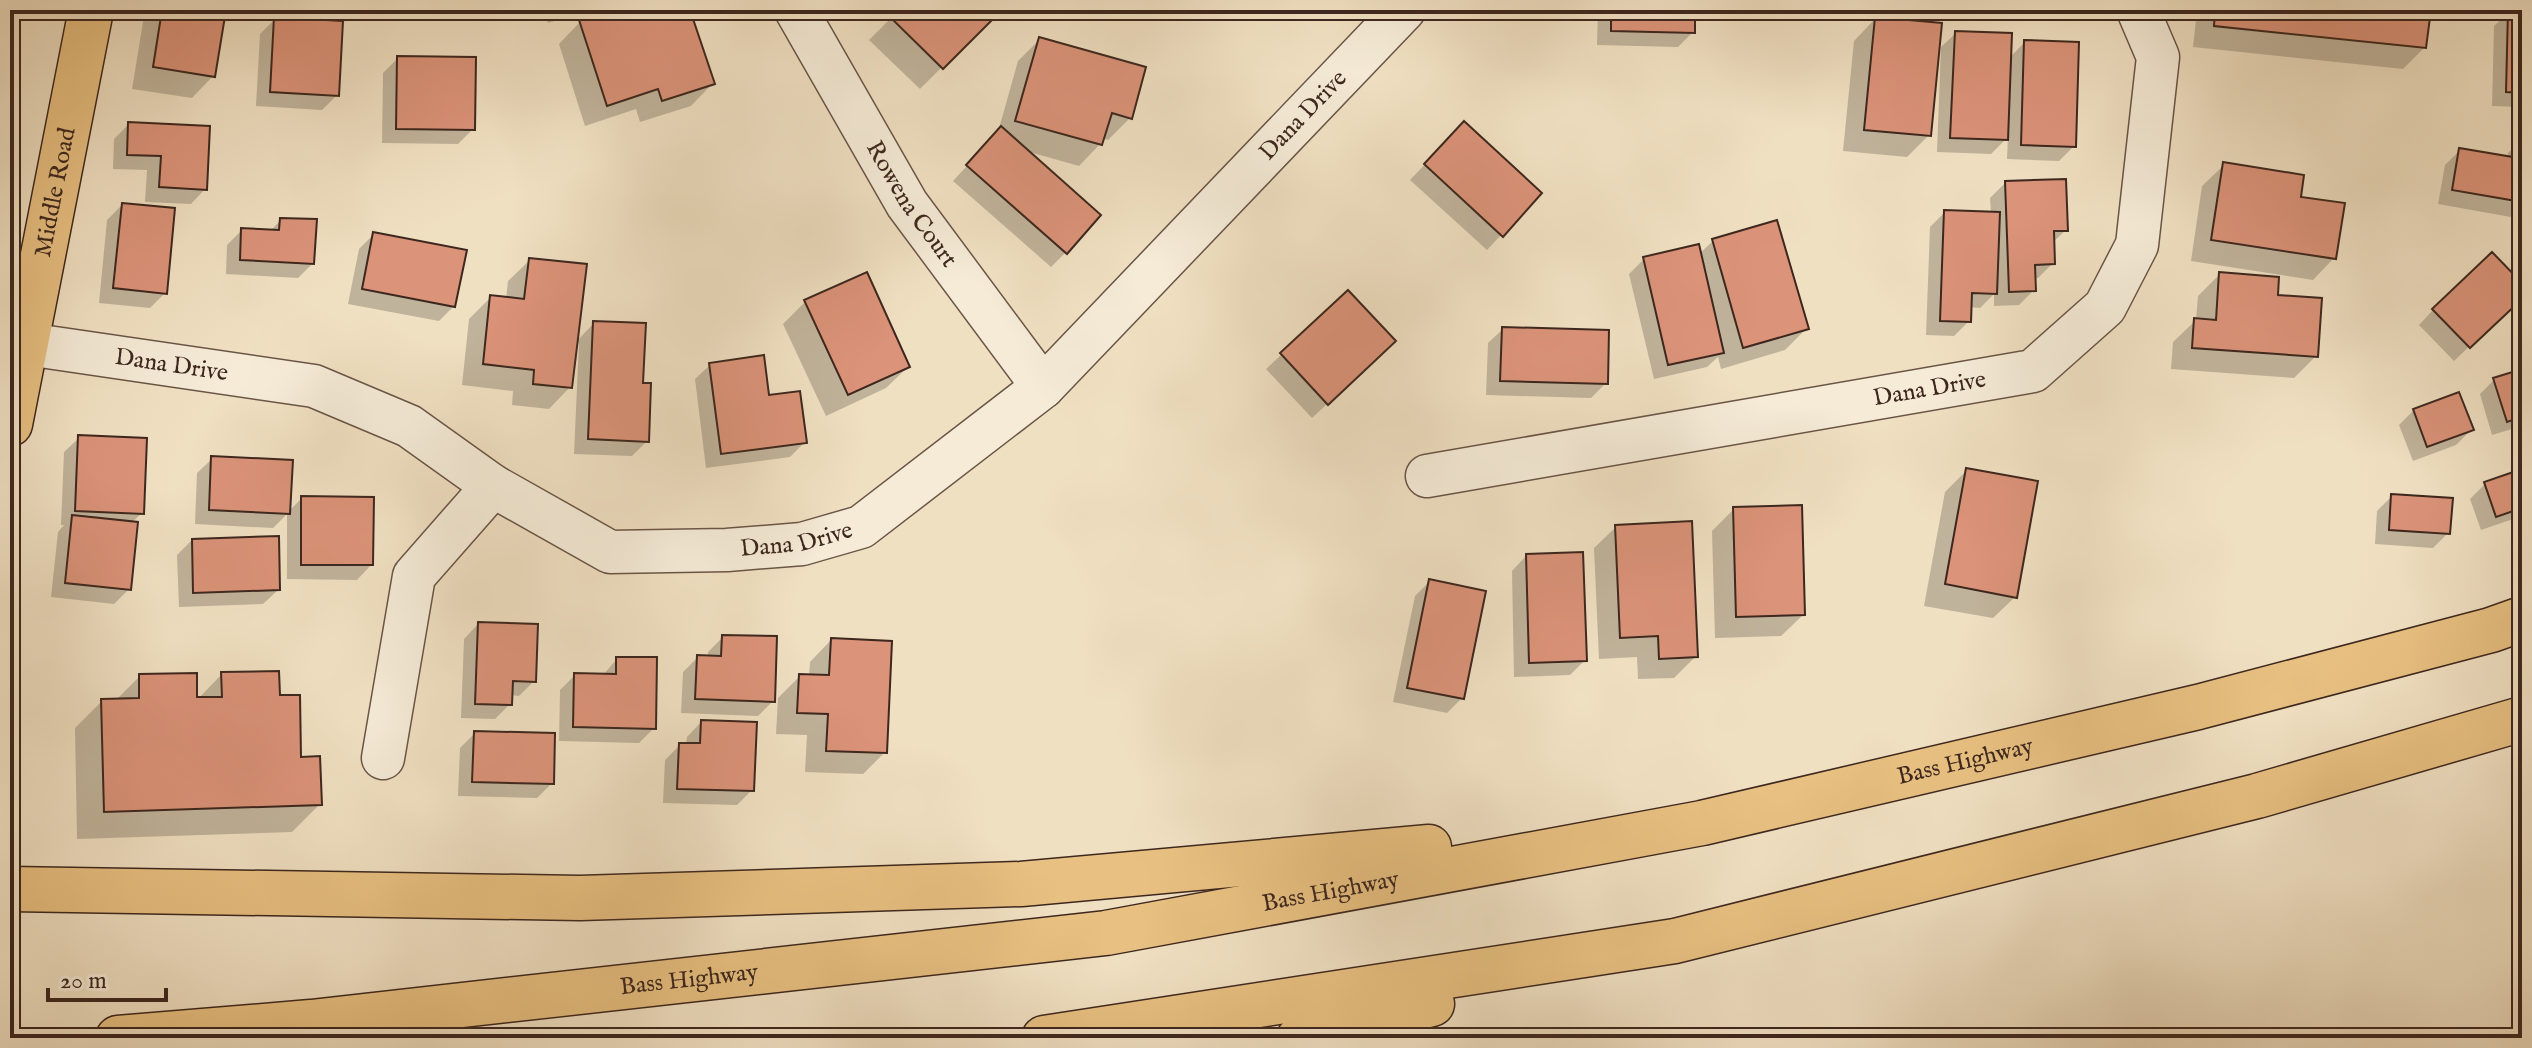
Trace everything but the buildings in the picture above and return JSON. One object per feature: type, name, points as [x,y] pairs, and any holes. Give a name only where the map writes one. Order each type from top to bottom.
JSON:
[{"type":"main road","name":"Middle Road","points":[[10,424],[91,10]]},
{"type":"main road","name":"Bass Highway","points":[[118,1038],[311,1022],[1106,933],[1702,823],[2198,707],[2491,630],[2522,619]]},
{"type":"main road","points":[[1299,1038],[2257,796],[2522,719]]},
{"type":"main road","points":[[21,881],[580,898],[1021,884],[1702,823]]},
{"type":"main road","points":[[1044,1038],[1675,941]]},
{"type":"street","name":"Rowena Court","points":[[796,10],[907,204],[1043,387]]},
{"type":"street","name":"Dana Drive","points":[[27,344],[314,386],[409,426],[493,486],[610,552],[727,550],[802,544],[861,527],[1043,387],[1404,10]]},
{"type":"street","name":"Dana Drive","points":[[1427,476],[2033,371],[2105,307],[2137,245],[2158,57],[2138,10]]},
{"type":"street","points":[[383,758],[414,576],[493,486]]}]
